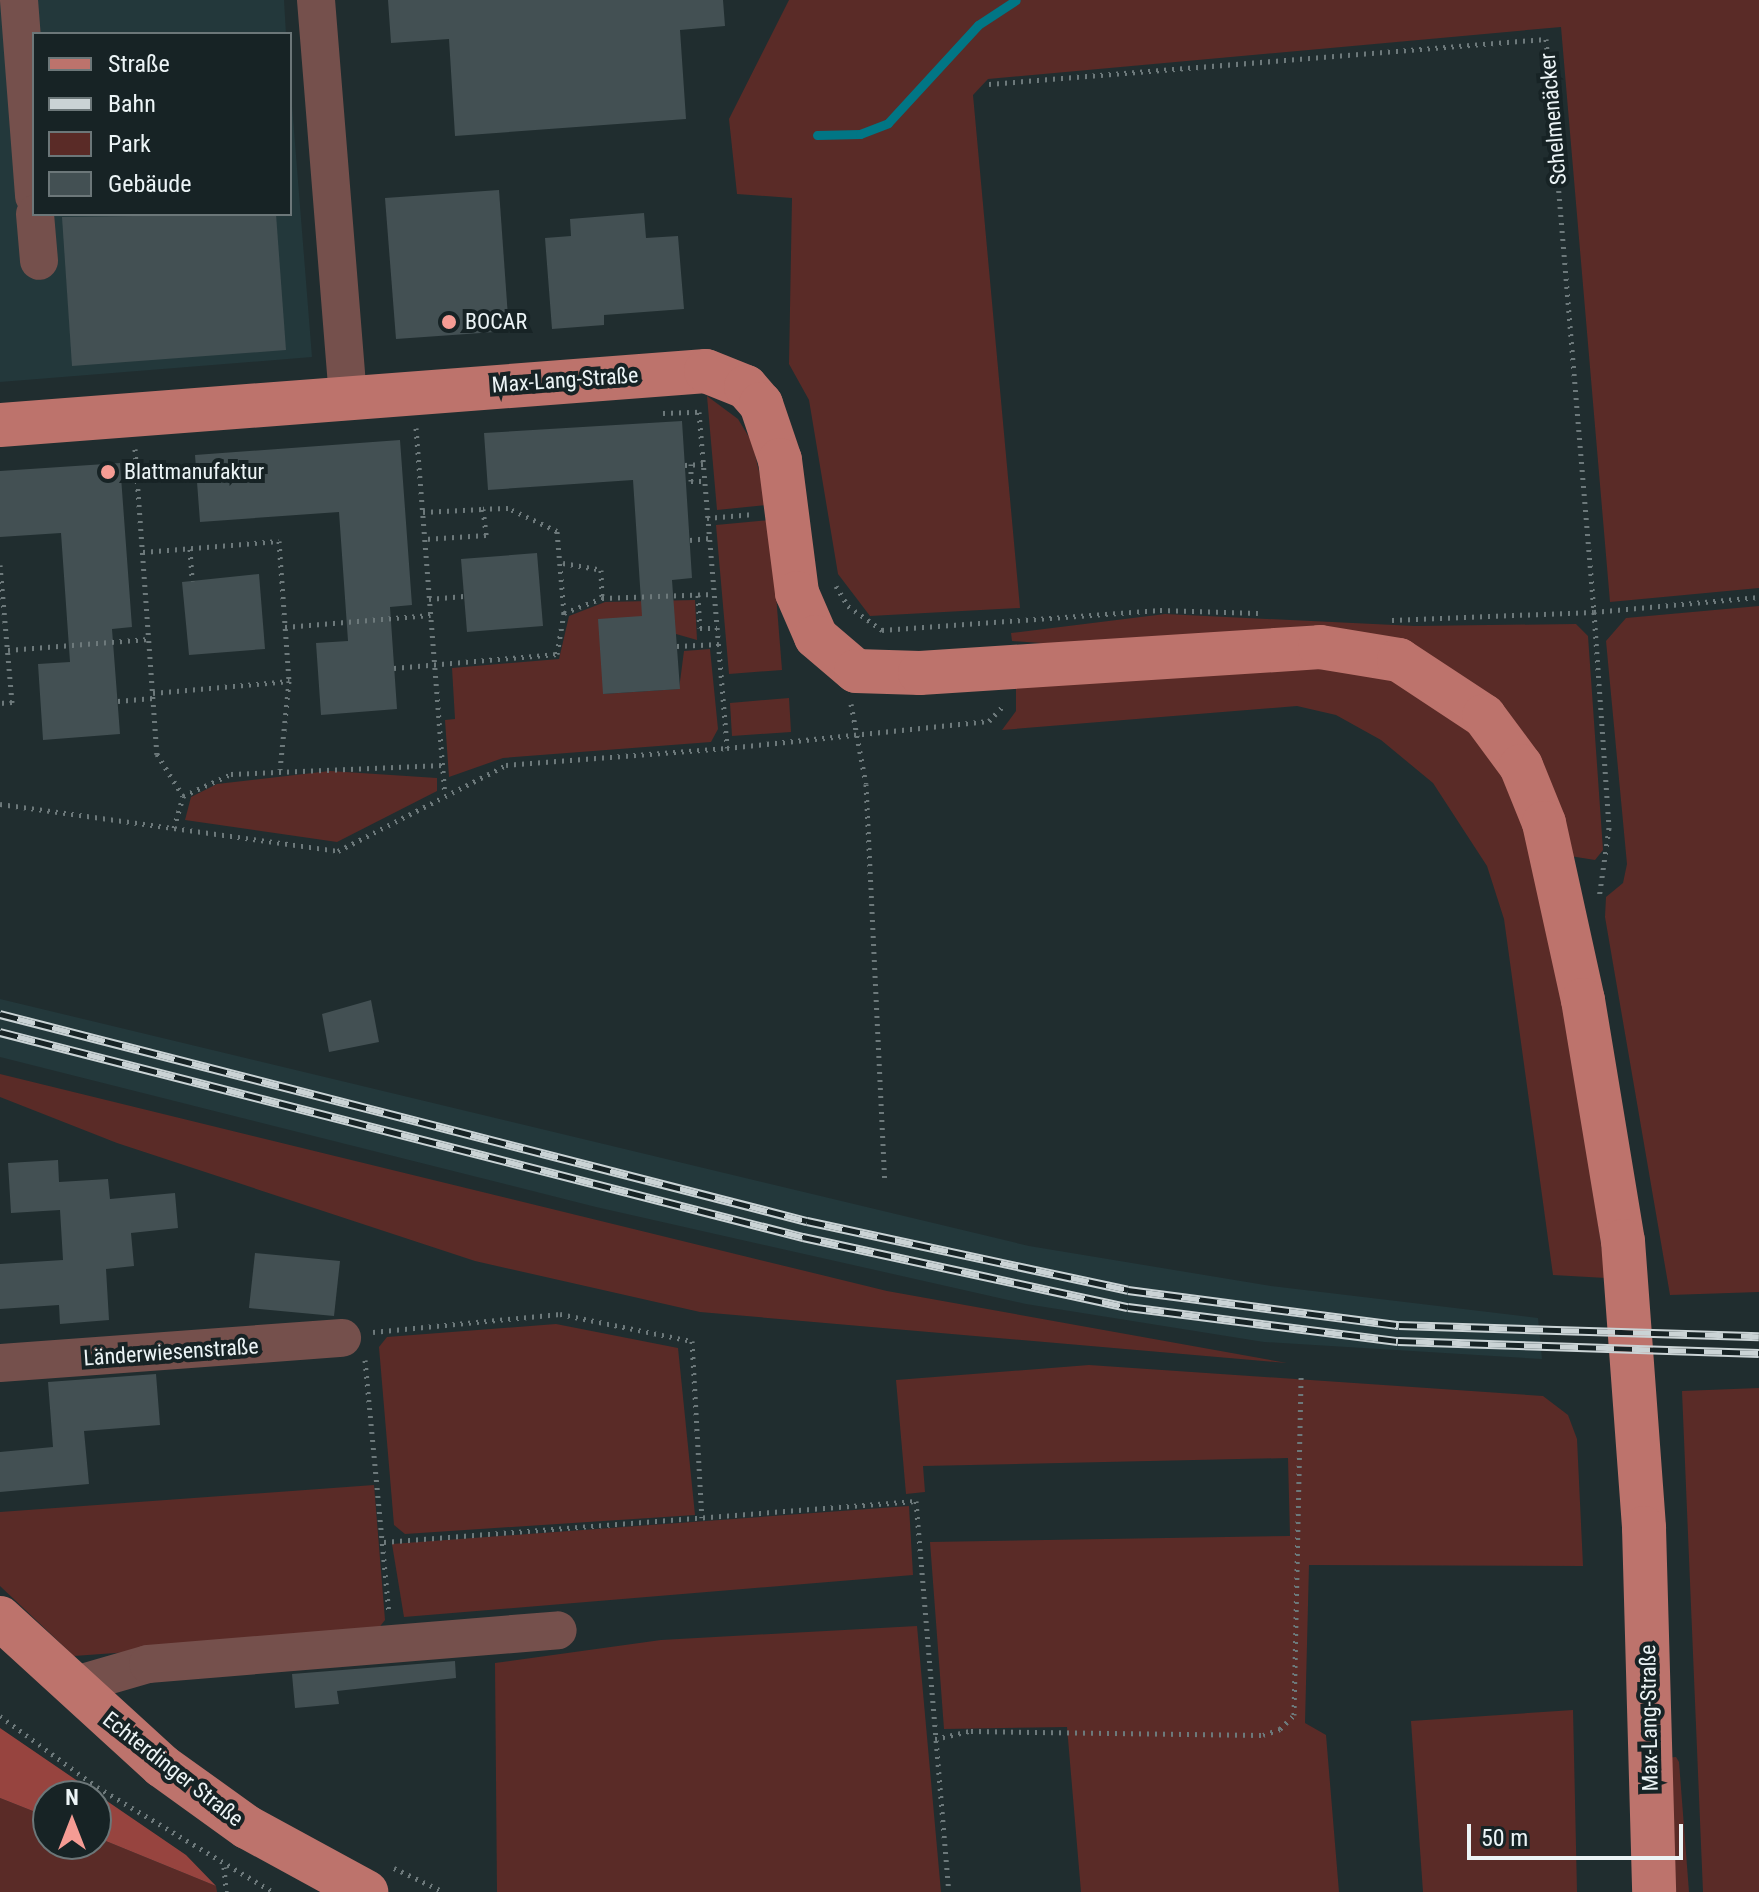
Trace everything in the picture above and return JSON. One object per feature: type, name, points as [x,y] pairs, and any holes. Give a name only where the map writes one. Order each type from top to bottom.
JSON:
[{"type":"main road","name":"Max-Lang-Straße","points":[[0,425],[694,371],[727,376],[746,387],[773,429],[797,593],[816,637],[856,671],[920,673],[1320,647],[1399,660],[1484,716],[1521,766],[1544,823],[1583,1000],[1632,1319],[1646,1591],[1654,1892]]},
{"type":"main road","name":"Echterdinger Straße","points":[[0,1618],[72,1686],[196,1792],[366,1892]]},
{"type":"street","points":[[19,0],[32,170]]},
{"type":"street","points":[[316,0],[348,396]]},
{"type":"street","points":[[35,216],[39,261]]},
{"type":"street","name":"Länderwiesenstraße","points":[[0,1363],[349,1342]]},
{"type":"street","points":[[72,1686],[148,1664],[558,1630]]},
{"type":"path","name":"Schelmenäcker","points":[[989,84],[1546,39],[1594,612]]},
{"type":"path","points":[[651,414],[699,412],[727,748]]},
{"type":"path","points":[[431,425],[416,426],[445,794]]},
{"type":"path","points":[[135,448],[157,754],[183,796],[174,828]]},
{"type":"path","points":[[703,464],[688,464],[691,481],[704,481]]},
{"type":"path","points":[[394,668],[557,654],[564,613],[557,531],[508,508],[423,512]]},
{"type":"path","points":[[425,539],[486,535],[483,509]]},
{"type":"path","points":[[707,518],[786,510]]},
{"type":"path","points":[[690,540],[709,538]]},
{"type":"path","points":[[143,552],[279,541],[289,681],[280,770]]},
{"type":"path","points":[[190,549],[192,581]]},
{"type":"path","points":[[562,563],[601,570],[602,598]]},
{"type":"path","points":[[0,565],[12,702],[0,703]]},
{"type":"path","points":[[564,613],[602,598],[714,594]]},
{"type":"path","points":[[698,595],[700,628],[717,628]]},
{"type":"path","points":[[429,599],[464,596]]},
{"type":"path","points":[[1376,619],[1594,612],[1759,597]]},
{"type":"path","points":[[882,630],[1160,610],[1270,613]]},
{"type":"path","points":[[1594,612],[1609,828],[1598,912]]},
{"type":"path","points":[[285,627],[431,615]]},
{"type":"path","points":[[8,650],[149,639]]},
{"type":"path","points":[[677,646],[719,644]]},
{"type":"path","points":[[118,701],[289,681]]},
{"type":"path","points":[[0,804],[338,851],[506,765],[727,748],[853,732],[866,784],[885,1181]]},
{"type":"path","points":[[183,796],[231,774],[443,765]]},
{"type":"path","points":[[389,1618],[369,1374],[349,1342],[373,1332],[560,1314],[692,1341],[702,1518]]},
{"type":"path","points":[[935,1739],[971,1731],[1263,1735],[1280,1729],[1294,1715],[1301,1377]]},
{"type":"path","points":[[384,1542],[916,1501],[949,1892]]},
{"type":"path","points":[[0,1716],[224,1866],[273,1892]]},
{"type":"path","points":[[224,1866],[226,1892]]},
{"type":"shaded area","points":[[0,0],[284,0],[286,32],[32,32],[32,216],[292,216],[292,105],[312,357],[0,382]]},
{"type":"shaded area","points":[[0,999],[1029,1246],[1271,1286],[1538,1318],[1542,1359],[1264,1342],[1026,1304],[596,1207],[0,1057]]},
{"type":"shaded area","points":[[0,1728],[76,1780],[32,1780],[32,1811],[0,1798]]},
{"type":"shaded area","points":[[112,1804],[186,1855],[216,1886],[112,1844]]},
{"type":"green space","points":[[789,0],[1759,0],[1759,588],[1610,602],[1561,27],[988,79],[973,95],[1020,608],[870,616],[838,574],[809,400],[789,364],[792,198],[737,194],[729,119]]},
{"type":"green space","points":[[707,396],[738,419],[752,442],[767,505],[717,510]]},
{"type":"green space","points":[[770,520],[782,670],[729,674],[716,525]]},
{"type":"green space","points":[[695,600],[697,640],[676,634],[603,694],[679,689],[684,651],[710,649],[718,729],[711,742],[503,758],[449,777],[445,720],[455,719],[452,668],[559,659],[569,616],[605,602]]},
{"type":"green space","points":[[1759,606],[1759,1292],[1670,1295],[1605,917],[1606,897],[1623,883],[1627,864],[1606,641],[1626,618]]},
{"type":"green space","points":[[1165,614],[1415,626],[1576,624],[1588,636],[1603,850],[1595,860],[1570,856],[1454,672],[1012,641],[1011,633]]},
{"type":"green space","points":[[1276,660],[1400,681],[1452,713],[1488,752],[1518,806],[1560,965],[1606,1278],[1553,1275],[1504,919],[1487,866],[1433,783],[1381,740],[1336,715],[1297,706],[1002,730],[1016,711],[1016,688]]},
{"type":"green space","points":[[789,698],[791,732],[732,736],[730,703]]},
{"type":"green space","points":[[330,771],[437,778],[437,791],[337,842],[185,820],[191,797],[217,784]]},
{"type":"green space","points":[[0,1074],[887,1291],[1287,1363],[700,1312],[475,1261],[117,1143],[0,1097]]},
{"type":"green space","points":[[556,1324],[678,1348],[695,1515],[405,1534],[394,1525],[379,1347],[387,1337]]},
{"type":"green space","points":[[1089,1365],[1543,1396],[1568,1415],[1577,1439],[1583,1566],[1309,1565],[1305,1723],[1326,1735],[1339,1892],[1081,1892],[1067,1727],[944,1729],[930,1542],[1290,1536],[1288,1458],[923,1466],[925,1492],[906,1494],[896,1380]]},
{"type":"green space","points":[[1759,1388],[1759,1892],[1703,1892],[1682,1391]]},
{"type":"green space","points":[[374,1485],[385,1620],[374,1634],[74,1656],[0,1586],[0,1512]]},
{"type":"green space","points":[[909,1506],[913,1575],[404,1617],[392,1544]]},
{"type":"green space","points":[[917,1626],[941,1892],[497,1892],[495,1663],[661,1640]]},
{"type":"green space","points":[[1573,1710],[1577,1892],[1423,1892],[1411,1721]]},
{"type":"green space","points":[[1676,1757],[1679,1762],[1689,1892],[1672,1892],[1665,1758]]},
{"type":"green space","points":[[0,1798],[32,1811],[32,1860],[112,1860],[112,1844],[216,1886],[217,1892],[0,1892]]},
{"type":"building","points":[[388,0],[723,0],[725,26],[680,30],[686,119],[455,136],[449,39],[391,43]]},
{"type":"building","points":[[499,190],[509,331],[396,339],[385,198]]},
{"type":"building","points":[[644,213],[646,238],[678,236],[684,309],[604,315],[604,325],[552,329],[545,238],[571,236],[570,219]]},
{"type":"building","points":[[276,216],[286,350],[72,366],[62,217]]},
{"type":"building","points":[[682,421],[692,578],[672,580],[680,689],[603,694],[598,619],[642,616],[633,480],[488,490],[484,433]]},
{"type":"building","points":[[400,440],[412,605],[390,607],[397,709],[321,715],[316,643],[348,641],[339,512],[200,522],[195,455]]},
{"type":"building","points":[[120,463],[132,627],[112,629],[120,734],[43,740],[38,664],[70,662],[61,533],[0,537],[0,471]]},
{"type":"building","points":[[537,553],[543,626],[467,632],[461,559]]},
{"type":"building","points":[[259,574],[265,649],[189,655],[182,582]]},
{"type":"building","points":[[371,1000],[379,1042],[329,1052],[322,1014]]},
{"type":"building","points":[[58,1160],[59,1182],[108,1179],[110,1199],[175,1193],[178,1228],[131,1233],[134,1266],[106,1269],[109,1320],[60,1324],[59,1305],[0,1309],[0,1264],[63,1260],[60,1210],[11,1213],[8,1163]]},
{"type":"building","points":[[255,1253],[340,1261],[334,1316],[249,1308]]},
{"type":"building","points":[[156,1374],[160,1425],[84,1431],[89,1484],[0,1492],[0,1452],[53,1447],[48,1382]]},
{"type":"building","points":[[455,1661],[456,1678],[337,1691],[339,1704],[295,1708],[292,1674]]},
{"type":"waterway","points":[[817,135],[860,134],[888,123],[978,25],[1016,0]]},
{"type":"railway","points":[[0,1014],[807,1221],[1128,1290],[1399,1325],[1759,1336]]},
{"type":"railway","points":[[0,1032],[803,1237],[1128,1307],[1398,1341],[1759,1353]]},
{"type":"place","name":"BOCAR","points":[[449,322]]},
{"type":"place","name":"Blattmanufaktur","points":[[108,472]]}]
